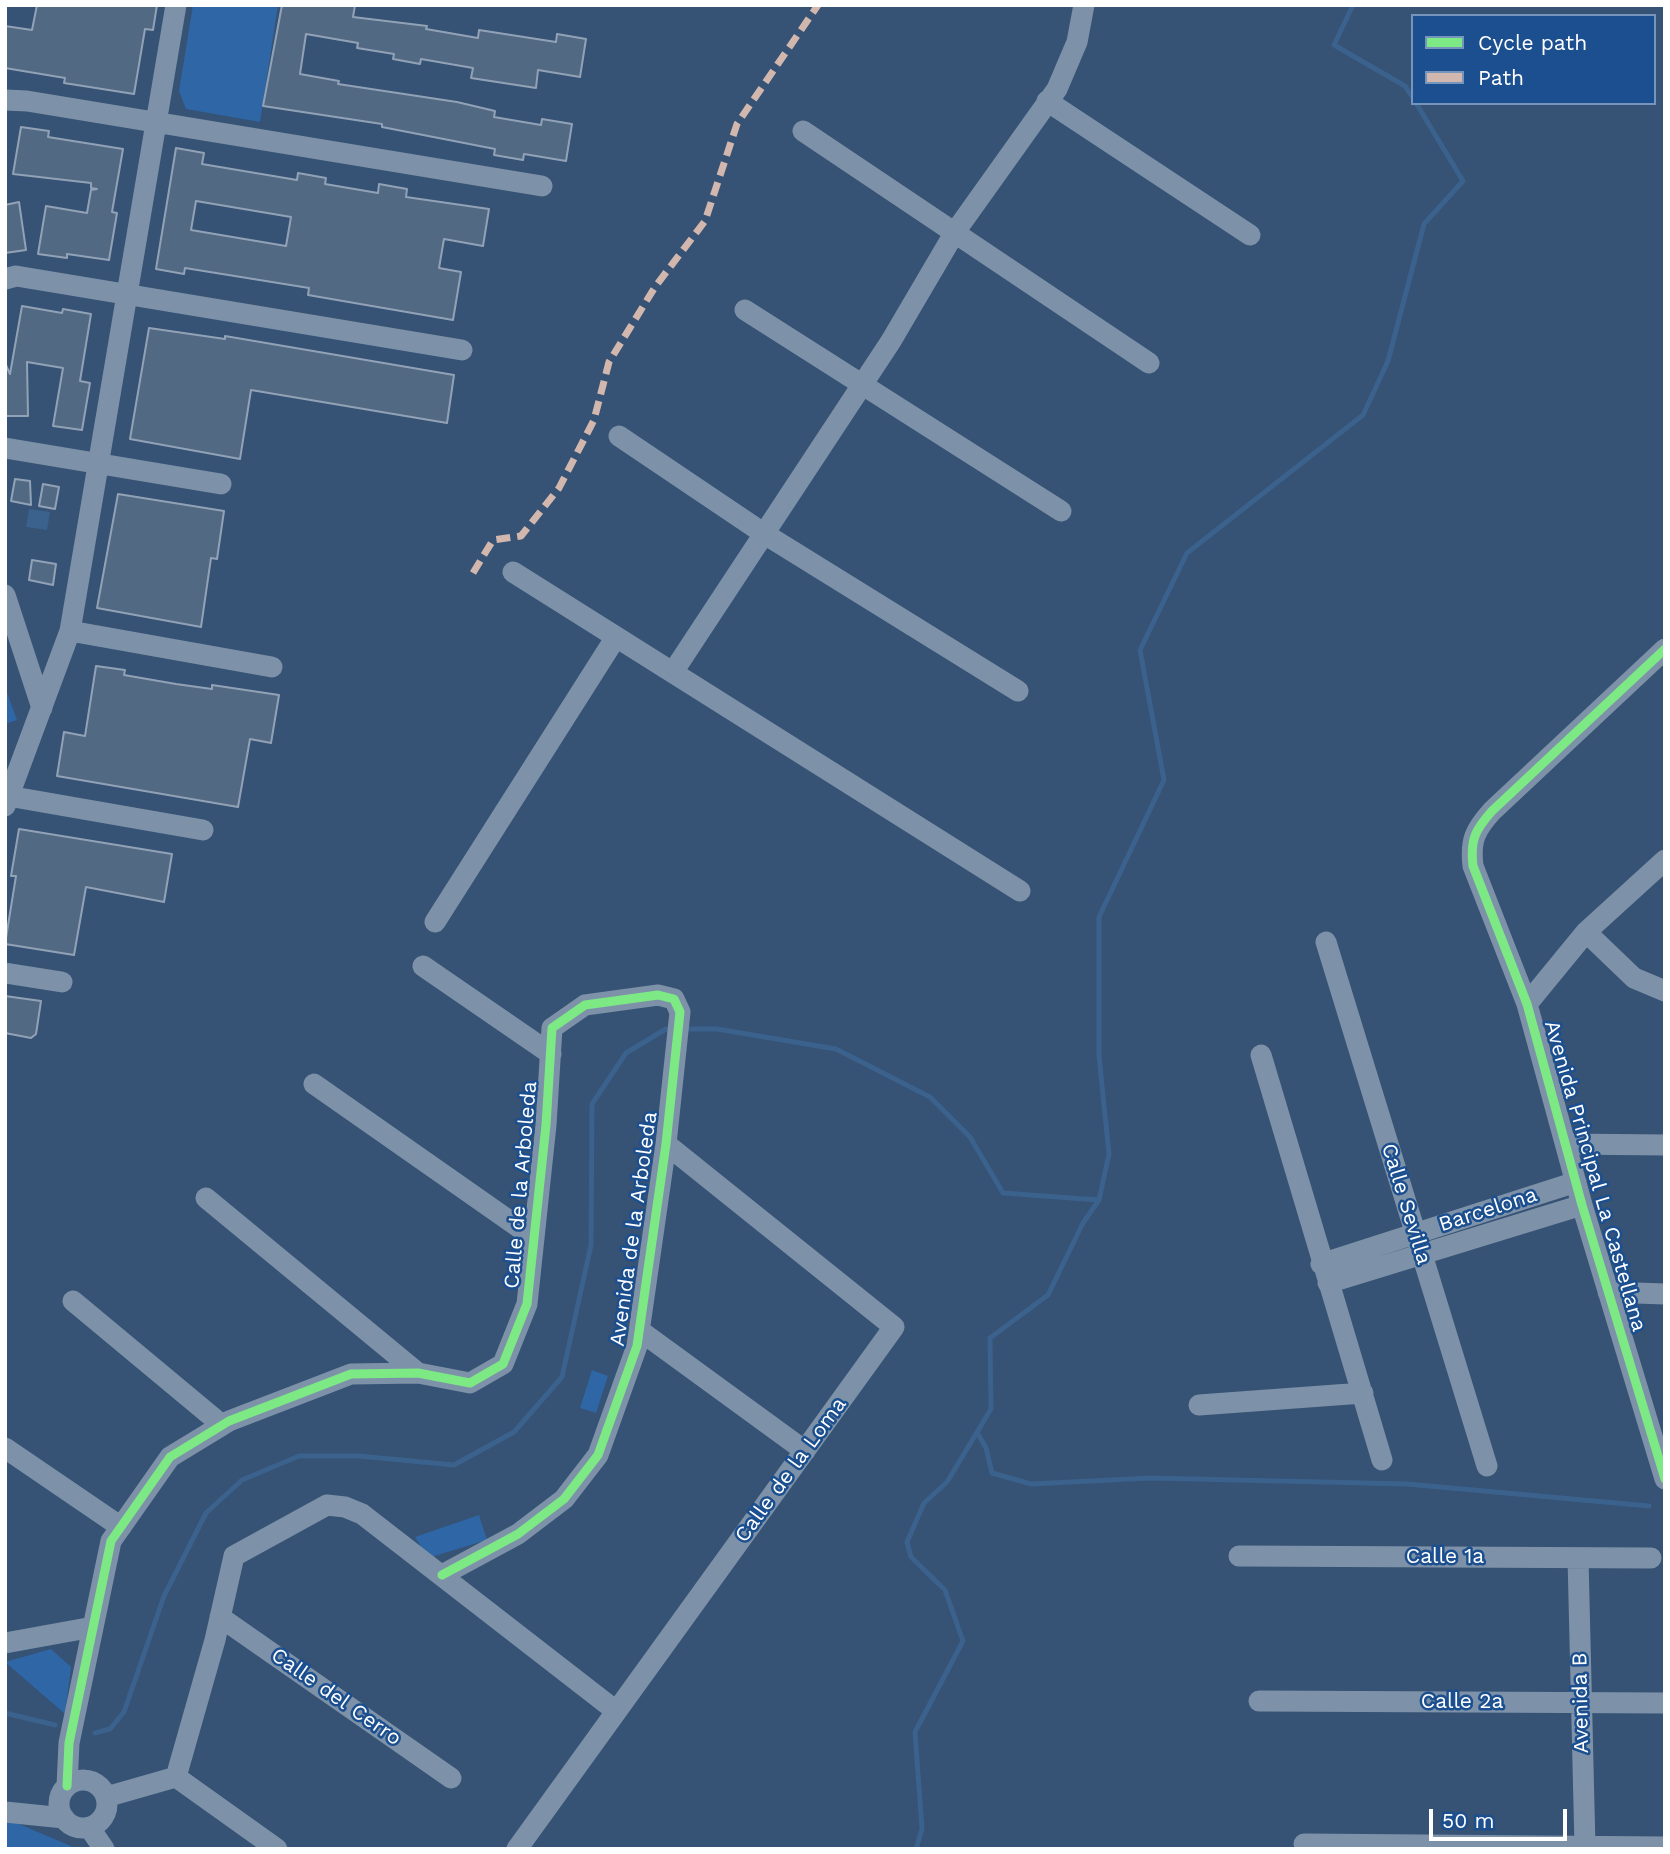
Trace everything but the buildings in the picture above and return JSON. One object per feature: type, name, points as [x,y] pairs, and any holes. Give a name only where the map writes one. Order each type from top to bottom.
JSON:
[{"type":"street","points":[[176,5],[70,631],[7,801],[203,830]]},
{"type":"street","points":[[673,672],[862,384],[955,232],[1056,89],[1077,42],[1084,5]]},
{"type":"street","points":[[5,100],[156,122],[542,186]]},
{"type":"street","points":[[1047,102],[1250,235]]},
{"type":"street","points":[[803,131],[1149,363]]},
{"type":"street","points":[[5,279],[16,275],[126,292],[462,350]]},
{"type":"street","points":[[745,310],[1061,511]]},
{"type":"street","points":[[619,436],[764,533],[1018,691]]},
{"type":"street","points":[[5,448],[221,484]]},
{"type":"street","points":[[513,572],[1020,891]]},
{"type":"street","points":[[5,594],[42,708]]},
{"type":"street","points":[[70,631],[272,667]]},
{"type":"street","points":[[435,922],[616,637]]},
{"type":"street","points":[[1527,1004],[1476,876],[1470,843],[1477,828],[1492,811],[1665,649]]},
{"type":"street","name":"Avenida Principal La Castellana","points":[[1665,860],[1586,932],[1527,1004],[1608,1292],[1659,1434],[1665,1479]]},
{"type":"street","points":[[1586,932],[1634,978],[1665,992]]},
{"type":"street","name":"Calle Sevilla","points":[[1326,942],[1487,1466]]},
{"type":"street","points":[[423,966],[551,1054]]},
{"type":"street","points":[[5,973],[62,982]]},
{"type":"street","name":"Calle de la Arboleda","points":[[67,1786],[69,1743],[111,1541],[170,1457],[222,1425],[351,1374],[418,1373],[470,1382],[503,1364],[527,1304],[552,1028],[585,1005],[659,995],[674,999],[680,1012]]},
{"type":"street","name":"Avenida de la Arboleda","points":[[442,1575],[518,1534],[564,1499],[598,1455],[637,1346],[666,1144],[680,1012]]},
{"type":"street","points":[[1261,1055],[1382,1461]]},
{"type":"street","points":[[314,1084],[534,1238]]},
{"type":"street","name":"Calle de la Loma","points":[[517,1849],[894,1327],[666,1144]]},
{"type":"street","points":[[1566,1144],[1665,1145]]},
{"type":"street","name":"Barcelona","points":[[1325,1274],[1415,1233],[1576,1182]]},
{"type":"street","points":[[206,1198],[418,1373]]},
{"type":"street","name":"Barcelona","points":[[1325,1274],[1422,1254],[1582,1205]]},
{"type":"street","points":[[1608,1292],[1665,1294]]},
{"type":"street","points":[[73,1301],[222,1425]]},
{"type":"street","points":[[639,1330],[804,1451]]},
{"type":"street","points":[[1199,1405],[1363,1393]]},
{"type":"street","points":[[5,1448],[121,1527]]},
{"type":"street","points":[[176,1777],[234,1556],[327,1505],[345,1507],[362,1514],[616,1711]]},
{"type":"street","name":"Calle 1a","points":[[1239,1556],[1651,1558]]},
{"type":"street","name":"Avenida B","points":[[1578,1558],[1585,1847]]},
{"type":"street","name":"Calle del Cerro","points":[[220,1617],[451,1778]]},
{"type":"street","points":[[5,1643],[93,1627]]},
{"type":"street","name":"Calle 2a","points":[[1259,1701],[1665,1703]]},
{"type":"street","points":[[106,1797],[176,1777]]},
{"type":"street","points":[[176,1777],[271,1846]]},
{"type":"street","points":[[5,1812],[64,1818],[75,1826],[89,1827],[105,1813],[106,1797],[102,1790],[89,1781],[74,1782],[67,1786],[59,1805],[64,1818]]},
{"type":"street","points":[[89,1827],[104,1849]]},
{"type":"street","points":[[1304,1844],[1665,1847]]},
{"type":"shaded area","points":[[193,5],[278,5],[260,122],[186,109],[179,91]]},
{"type":"shaded area","points":[[29,509],[50,512],[47,530],[26,527]]},
{"type":"shaded area","points":[[5,687],[17,720],[5,724]]},
{"type":"shaded area","points":[[592,1370],[608,1376],[596,1413],[580,1408]]},
{"type":"shaded area","points":[[479,1515],[487,1540],[428,1558],[415,1537]]},
{"type":"shaded area","points":[[51,1649],[71,1667],[65,1714],[5,1662]]},
{"type":"shaded area","points":[[5,1818],[78,1849],[5,1849]]},
{"type":"waterway","points":[[1353,5],[1334,45],[1405,86],[1411,95]]},
{"type":"waterway","points":[[916,1849],[922,1829],[915,1732],[963,1641],[945,1590],[911,1557],[907,1542],[924,1503],[947,1482],[991,1409],[990,1338],[1048,1295],[1083,1223],[1099,1200],[1109,1154],[1099,1056],[1099,917],[1164,780],[1140,650],[1187,553],[1363,415],[1388,361],[1424,224],[1463,181],[1417,105]]},
{"type":"waterway","points":[[95,1733],[110,1729],[124,1712],[164,1596],[206,1513],[242,1480],[299,1456],[359,1456],[454,1465],[514,1432],[562,1377],[591,1245],[592,1104],[626,1053],[666,1029],[672,1029]]},
{"type":"waterway","points":[[682,1029],[717,1029],[836,1049],[930,1097],[970,1137],[1003,1193],[1099,1200]]},
{"type":"waterway","points":[[977,1432],[986,1448],[992,1473],[1031,1484],[1150,1478],[1407,1484],[1649,1506]]},
{"type":"waterway","points":[[5,1713],[55,1725]]},
{"type":"marked path","points":[[473,573],[493,540],[521,536],[559,488],[594,420],[609,362],[655,287],[705,221],[737,124],[818,5]]},
{"type":"cycle path","points":[[1665,649],[1492,811],[1475,836],[1472,857],[1473,866],[1527,1004],[1582,1205],[1665,1479]]},
{"type":"cycle path","points":[[67,1786],[69,1743],[111,1541],[170,1457],[229,1421],[351,1374],[418,1373],[470,1383],[503,1364],[527,1304],[546,1125],[552,1028],[585,1005],[658,995],[674,999],[680,1012],[666,1144],[637,1346],[598,1455],[564,1499],[518,1534],[442,1575]]}]
